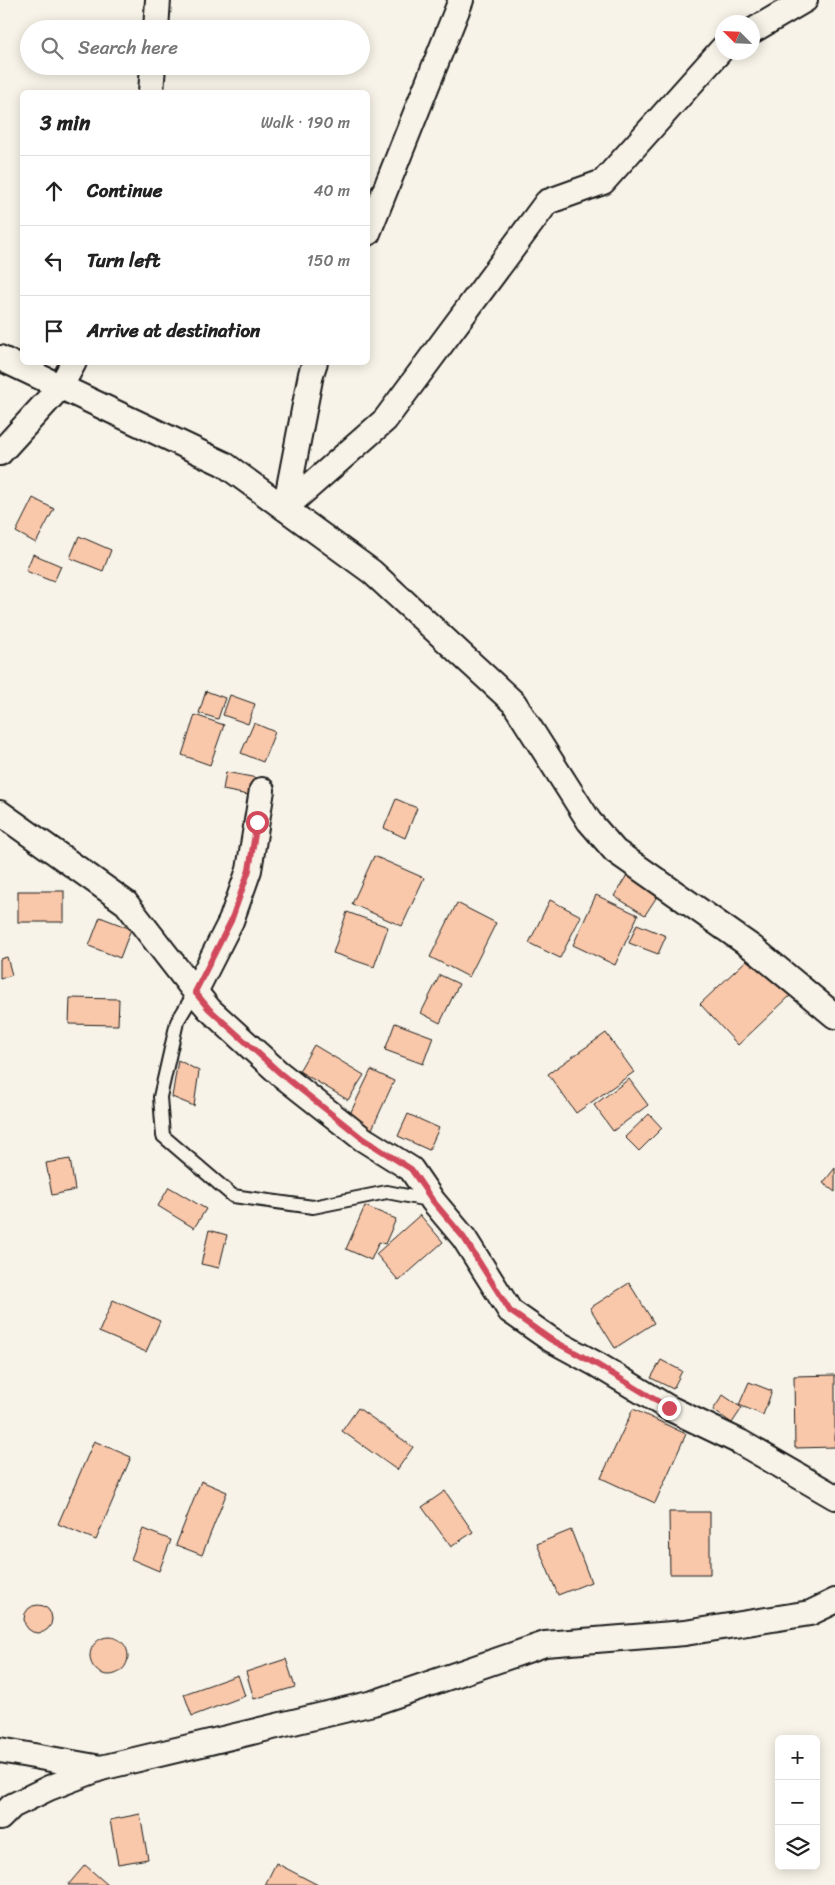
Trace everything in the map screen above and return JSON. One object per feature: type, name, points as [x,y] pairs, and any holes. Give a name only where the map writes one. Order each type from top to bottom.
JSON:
[{"type":"street","points":[[157,20],[158,0]]},
{"type":"street","points":[[370,228],[461,0]]},
{"type":"street","points":[[760,26],[805,0]]},
{"type":"street","points":[[285,508],[385,420],[547,202],[603,182],[715,57]]},
{"type":"street","points":[[151,90],[152,75]]},
{"type":"street","points":[[0,358],[224,464],[372,572],[514,703],[589,821],[615,851],[753,948],[835,1016]]},
{"type":"street","points":[[0,454],[61,386],[72,365]]},
{"type":"street","points":[[285,508],[311,374],[315,365]]},
{"type":"street","points":[[202,1000],[249,870],[262,790]]},
{"type":"street","points":[[0,813],[126,903],[202,1000],[280,1073],[363,1139],[411,1169],[433,1201],[464,1238],[510,1311],[550,1339],[669,1408],[740,1442],[835,1497]]},
{"type":"street","points":[[0,1818],[12,1806],[49,1788],[102,1768],[373,1703],[545,1644],[685,1633],[810,1613],[835,1601]]},
{"type":"street","points":[[0,1750],[102,1768]]},
{"type":"lane","points":[[202,1000],[177,1022],[160,1097],[163,1136],[233,1196],[313,1207],[387,1192],[433,1201]]},
{"type":"building","points":[[33,498],[54,509],[36,543],[16,532]]},
{"type":"building","points":[[79,536],[111,550],[103,571],[70,558]]},
{"type":"building","points":[[33,554],[61,566],[54,582],[26,571]]},
{"type":"building","points":[[206,691],[225,698],[218,719],[199,713]]},
{"type":"building","points":[[230,695],[255,704],[248,724],[223,715]]},
{"type":"building","points":[[195,715],[224,725],[210,765],[182,755]]},
{"type":"building","points":[[254,723],[275,732],[263,762],[241,753]]},
{"type":"building","points":[[226,772],[257,778],[253,796],[223,790]]},
{"type":"building","points":[[396,799],[417,808],[405,838],[384,828]]},
{"type":"building","points":[[374,856],[424,878],[402,926],[352,904]]},
{"type":"building","points":[[627,875],[658,895],[645,915],[614,896]]},
{"type":"building","points":[[18,891],[64,891],[64,922],[18,922]]},
{"type":"building","points":[[596,895],[638,915],[615,965],[573,945]]},
{"type":"building","points":[[550,900],[581,916],[560,958],[529,943]]},
{"type":"building","points":[[457,903],[496,923],[469,977],[430,957]]},
{"type":"building","points":[[347,912],[388,927],[374,967],[333,953]]},
{"type":"building","points":[[100,917],[131,929],[120,958],[89,946]]},
{"type":"building","points":[[637,924],[666,936],[658,954],[629,943]]},
{"type":"building","points":[[753,954],[791,995],[738,1045],[700,1004]]},
{"type":"building","points":[[7,957],[12,975],[0,979],[0,959]]},
{"type":"building","points":[[440,975],[459,984],[440,1023],[421,1013]]},
{"type":"building","points":[[70,998],[119,999],[118,1025],[69,1024]]},
{"type":"building","points":[[395,1023],[433,1037],[423,1064],[385,1050]]},
{"type":"building","points":[[606,1033],[634,1072],[576,1113],[548,1074]]},
{"type":"building","points":[[314,1045],[364,1075],[348,1100],[299,1071]]},
{"type":"building","points":[[178,1060],[199,1071],[194,1106],[172,1097]]},
{"type":"building","points":[[371,1070],[394,1081],[372,1129],[348,1118]]},
{"type":"building","points":[[629,1079],[648,1105],[613,1131],[594,1105]]},
{"type":"building","points":[[408,1114],[439,1128],[429,1150],[398,1136]]},
{"type":"building","points":[[649,1114],[662,1128],[639,1151],[625,1137]]},
{"type":"building","points":[[70,1159],[75,1190],[52,1195],[46,1163]]},
{"type":"building","points":[[835,1168],[835,1192],[823,1183]]},
{"type":"building","points":[[169,1187],[206,1209],[194,1228],[158,1206]]},
{"type":"building","points":[[365,1206],[396,1219],[385,1244],[379,1242],[371,1260],[346,1249]]},
{"type":"building","points":[[420,1215],[443,1242],[399,1281],[376,1254]]},
{"type":"building","points":[[209,1230],[227,1235],[219,1268],[201,1264]]},
{"type":"building","points":[[629,1283],[654,1323],[615,1348],[590,1308]]},
{"type":"building","points":[[113,1300],[160,1321],[146,1352],[99,1332]]},
{"type":"building","points":[[661,1360],[682,1371],[673,1389],[651,1378]]},
{"type":"building","points":[[835,1375],[835,1447],[795,1448],[794,1376]]},
{"type":"building","points":[[749,1382],[772,1391],[763,1415],[739,1405]]},
{"type":"building","points":[[723,1395],[742,1408],[732,1423],[713,1410]]},
{"type":"building","points":[[358,1408],[413,1447],[397,1470],[342,1431]]},
{"type":"building","points":[[633,1409],[686,1434],[655,1503],[601,1478]]},
{"type":"building","points":[[94,1441],[131,1457],[96,1540],[58,1524]]},
{"type":"building","points":[[201,1481],[227,1492],[202,1555],[176,1545]]},
{"type":"building","points":[[445,1491],[473,1532],[451,1547],[422,1507]]},
{"type":"building","points":[[669,1512],[710,1512],[710,1574],[670,1574]]},
{"type":"building","points":[[143,1529],[171,1540],[159,1571],[131,1559]]},
{"type":"building","points":[[571,1530],[591,1582],[558,1595],[537,1544]]},
{"type":"building","points":[[38,1605],[48,1609],[52,1619],[48,1629],[38,1633],[28,1629],[24,1619],[28,1609]]},
{"type":"building","points":[[109,1637],[116,1638],[122,1643],[127,1649],[127,1663],[122,1669],[116,1674],[109,1675],[102,1674],[96,1669],[91,1663],[90,1656],[91,1649],[96,1643],[102,1638]]},
{"type":"building","points":[[286,1659],[295,1687],[254,1699],[246,1672]]},
{"type":"building","points":[[238,1675],[245,1696],[192,1716],[184,1694]]},
{"type":"building","points":[[140,1814],[148,1859],[118,1864],[110,1820]]},
{"type":"building","points":[[276,1863],[318,1885],[265,1885]]},
{"type":"building","points":[[85,1865],[108,1885],[68,1885]]},
{"type":"route","points":[[257,822],[249,870],[231,921],[195,992],[209,1009],[280,1073],[363,1139],[411,1169],[433,1201],[464,1238],[510,1311],[550,1339],[669,1408]]}]
